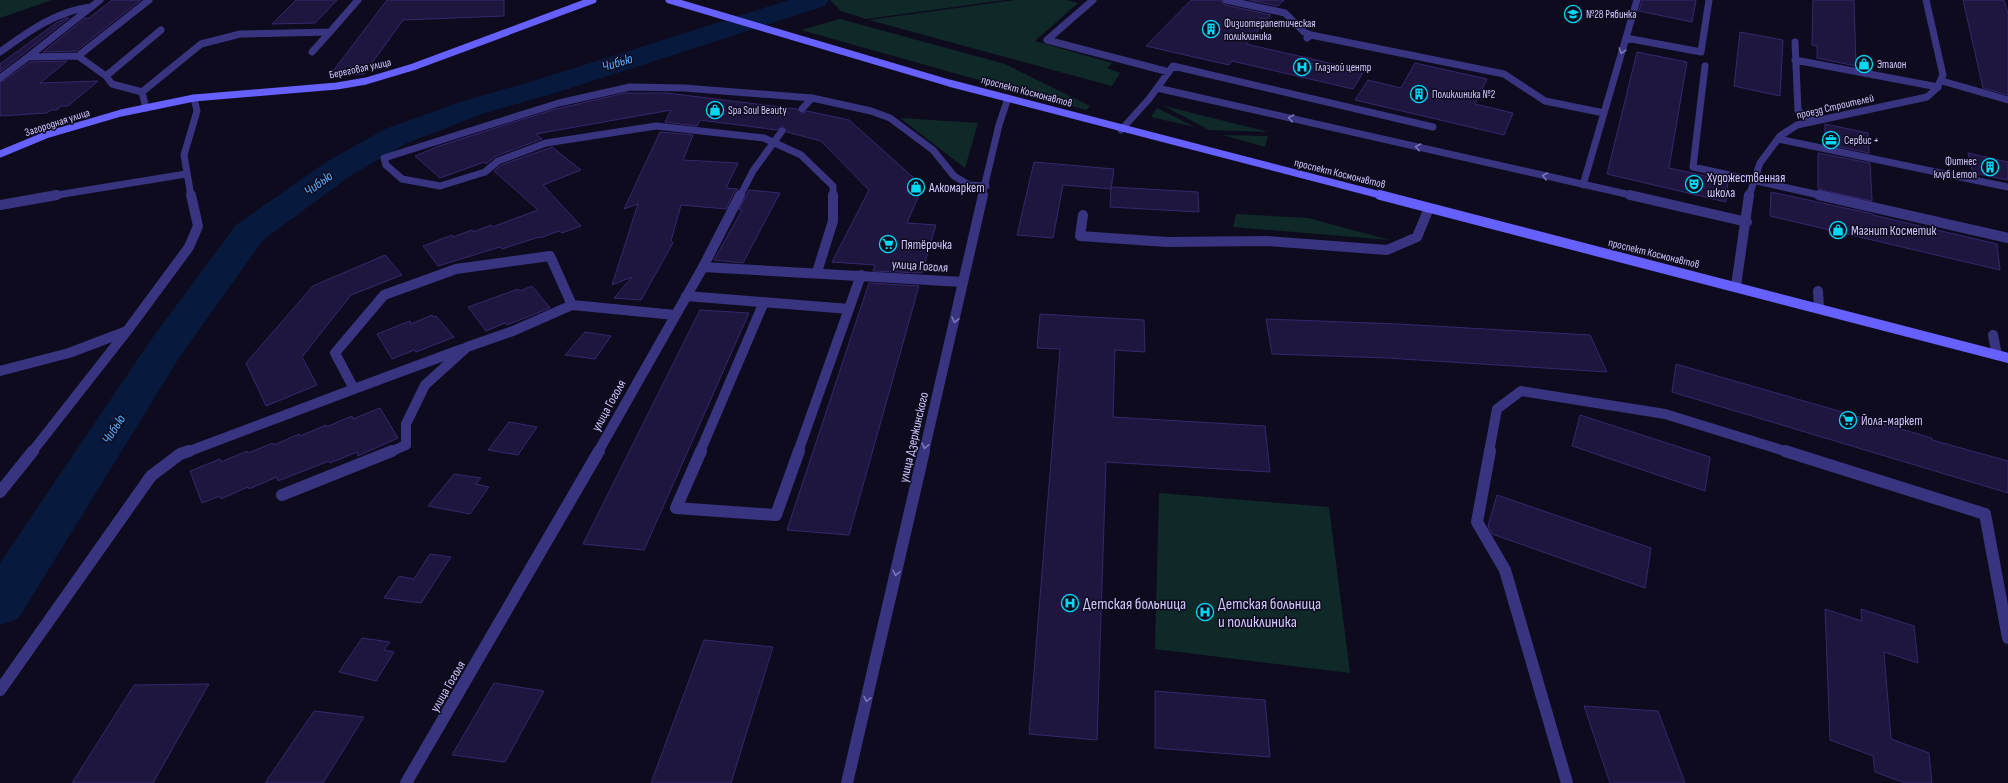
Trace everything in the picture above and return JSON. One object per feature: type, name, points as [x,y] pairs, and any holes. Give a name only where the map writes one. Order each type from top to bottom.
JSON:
[{"type":"main road","name":"Береговая улица","points":[[121,113],[194,98],[337,86],[366,81],[413,67],[593,0]]},
{"type":"main road","name":"проспект Космонавтов","points":[[669,0],[774,33],[1121,130],[1736,286],[2008,358]]},
{"type":"main road","name":"Загородная улица","points":[[0,154],[46,135],[121,113]]},
{"type":"street","points":[[0,78],[100,0]]},
{"type":"street","points":[[78,56],[149,0]]},
{"type":"street","points":[[312,52],[358,0]]},
{"type":"street","points":[[1093,0],[1047,40],[1169,72]]},
{"type":"street","points":[[1226,0],[1285,13],[1309,36],[1504,74],[1545,101],[1604,113]]},
{"type":"street","points":[[1583,185],[1637,0]]},
{"type":"street","points":[[1626,38],[1701,52],[1709,0]]},
{"type":"street","points":[[1926,0],[1943,74],[1940,84]]},
{"type":"street","points":[[0,52],[28,32],[48,22],[78,8],[91,7]]},
{"type":"street","points":[[106,76],[161,30]]},
{"type":"street","points":[[142,92],[201,44],[240,34],[330,32]]},
{"type":"street","points":[[1795,42],[1798,111],[1813,121]]},
{"type":"street","points":[[28,57],[78,56],[106,76],[112,84],[142,92]]},
{"type":"street","points":[[1795,60],[1940,84],[2008,100]]},
{"type":"street","points":[[1121,130],[1150,99],[1173,66],[1433,127]]},
{"type":"street","points":[[1705,66],[1693,168],[2008,238]]},
{"type":"street","name":"проезд Строителей","points":[[1736,286],[1747,222],[1750,191],[1760,163],[1778,139],[1797,125],[1927,97],[1940,84]]},
{"type":"street","points":[[817,272],[833,221],[832,186],[801,156],[764,138],[656,126],[546,143],[498,161],[485,172],[440,186],[402,179],[386,165],[384,158],[559,103],[630,88],[684,88],[812,98],[872,111],[890,118],[933,150],[954,176],[969,185],[986,186]]},
{"type":"street","points":[[1157,88],[1747,222]]},
{"type":"street","points":[[142,92],[146,108]]},
{"type":"street","points":[[0,492],[127,331],[189,247],[197,232],[198,226],[186,174],[184,155],[197,111],[194,98]]},
{"type":"street","points":[[802,109],[812,98]]},
{"type":"street","name":"улица Дзержинского","points":[[847,783],[964,282],[999,125],[1008,98]]},
{"type":"street","points":[[703,267],[753,171],[782,131]]},
{"type":"street","points":[[1778,139],[2008,187]]},
{"type":"street","points":[[0,205],[186,174]]},
{"type":"street","points":[[1083,215],[1080,236],[1167,242],[1268,241],[1387,250],[1417,237],[1429,208]]},
{"type":"street","points":[[354,389],[335,354],[384,295],[456,270],[550,256],[572,305]]},
{"type":"street","name":"улица Гоголя","points":[[406,783],[537,559],[703,267],[817,272],[964,282]]},
{"type":"street","points":[[764,302],[676,508],[776,515],[861,275]]},
{"type":"street","points":[[1818,291],[1819,308]]},
{"type":"street","points":[[686,296],[849,309]]},
{"type":"street","points":[[0,690],[151,476],[180,454],[513,331],[572,305],[675,315]]},
{"type":"street","points":[[0,371],[69,353],[127,331]]},
{"type":"street","points":[[1993,336],[1997,355]]},
{"type":"street","points":[[282,495],[406,445],[406,424],[424,386],[468,347]]},
{"type":"street","points":[[1567,783],[1505,570],[1477,522],[1497,409],[1521,391],[1665,414],[1895,484],[1985,514],[2008,638]]},
{"type":"green space","points":[[0,0],[52,0],[0,18]]},
{"type":"green space","points":[[830,0],[1005,0],[866,19],[841,11]]},
{"type":"green space","points":[[1015,0],[1067,0],[1078,3],[1035,41],[1112,63],[1107,68],[1120,73],[1112,86],[869,20]]},
{"type":"green space","points":[[840,19],[1005,64],[1090,106],[1086,110],[801,30]]},
{"type":"green space","points":[[1164,106],[1269,132],[1209,130]]},
{"type":"green space","points":[[1157,108],[1195,127],[1151,117]]},
{"type":"green space","points":[[900,118],[978,123],[965,168]]},
{"type":"green space","points":[[1223,135],[1268,136],[1265,147]]},
{"type":"green space","points":[[1236,214],[1308,218],[1390,240],[1233,227]]},
{"type":"green space","points":[[1159,493],[1329,507],[1350,673],[1155,649]]},
{"type":"building","points":[[112,0],[141,0],[76,51],[43,52],[85,18],[89,18]]},
{"type":"building","points":[[296,0],[337,0],[315,23],[272,24]]},
{"type":"building","points":[[387,0],[504,0],[504,16],[403,20],[364,74],[330,75]]},
{"type":"building","name":"Физиотерапетическая поликлиника","points":[[1191,0],[1221,0],[1225,5],[1271,15],[1267,19],[1260,18],[1258,31],[1246,44],[1364,71],[1353,89],[1232,61],[1229,65],[1146,46]]},
{"type":"building","points":[[1249,0],[1284,0],[1278,6]]},
{"type":"building","points":[[1642,0],[1696,0],[1692,22],[1639,11]]},
{"type":"building","points":[[1813,0],[1854,0],[1856,66],[1817,58],[1817,46],[1812,45]]},
{"type":"building","points":[[1963,0],[2004,0],[2008,13],[2008,95],[1983,88]]},
{"type":"building","points":[[69,18],[0,72],[0,64],[56,23]]},
{"type":"building","points":[[1740,32],[1783,40],[1780,96],[1734,86]]},
{"type":"building","points":[[1637,52],[1687,62],[1669,168],[1728,181],[1726,202],[1607,174]]},
{"type":"building","points":[[67,61],[40,83],[98,81],[68,106],[61,106],[57,110],[51,110],[47,113],[0,116],[0,83],[30,62]]},
{"type":"building","name":"Поликлиника №2","points":[[1415,63],[1487,79],[1475,104],[1513,113],[1504,135],[1355,100],[1368,80],[1401,88]]},
{"type":"building","points":[[625,93],[667,93],[797,109],[801,114],[807,111],[849,120],[923,186],[907,223],[936,225],[922,273],[873,271],[875,265],[832,262],[869,190],[821,141],[787,132],[783,126],[777,130],[700,120],[697,126],[665,122],[671,110],[536,134],[542,139],[496,156],[486,164],[484,162],[440,178],[415,156],[439,146],[552,110]]},
{"type":"building","points":[[1825,124],[1868,133],[1869,153],[1825,144]]},
{"type":"building","points":[[660,132],[693,135],[683,160],[738,163],[726,188],[738,189],[734,192],[726,209],[681,205],[671,241],[673,243],[641,300],[614,298],[632,277],[612,285],[638,204],[624,209]]},
{"type":"building","points":[[552,147],[581,170],[543,185],[581,226],[562,233],[559,231],[502,249],[500,247],[438,266],[423,246],[452,235],[453,237],[472,230],[473,232],[491,225],[492,227],[538,210],[494,171],[501,165]]},
{"type":"building","points":[[1818,153],[1870,163],[1872,201],[1818,189]]},
{"type":"building","name":"Фитнес клуб Lemon","points":[[1968,153],[2008,162],[2008,180],[1973,173]]},
{"type":"building","points":[[1034,162],[1114,169],[1111,189],[1063,185],[1053,238],[1017,235]]},
{"type":"building","points":[[1111,187],[1198,192],[1199,212],[1110,207]]},
{"type":"building","points":[[749,190],[780,193],[743,263],[714,260],[742,210],[739,210]]},
{"type":"building","points":[[1771,192],[1873,214],[1997,244],[2000,270],[1770,216]]},
{"type":"building","points":[[385,255],[402,275],[351,295],[302,357],[317,385],[266,406],[246,363],[313,286]]},
{"type":"building","points":[[869,283],[919,286],[849,535],[787,530]]},
{"type":"building","points":[[532,286],[550,308],[507,325],[505,323],[486,331],[468,307],[518,289],[520,291]]},
{"type":"building","points":[[700,310],[749,313],[644,550],[583,544]]},
{"type":"building","name":"Детская больница","points":[[1040,314],[1144,320],[1145,352],[1115,350],[1113,417],[1265,426],[1270,472],[1106,462],[1097,740],[1029,734],[1060,349],[1037,348]]},
{"type":"building","points":[[432,315],[433,317],[436,316],[454,337],[416,352],[414,350],[392,359],[377,334],[410,321],[411,324]]},
{"type":"building","points":[[1266,319],[1398,324],[1590,335],[1607,372],[1387,358],[1272,354]]},
{"type":"building","points":[[585,332],[611,336],[595,359],[565,355]]},
{"type":"building","points":[[1676,364],[2008,461],[2008,493],[1672,392]]},
{"type":"building","points":[[380,408],[398,438],[358,456],[357,452],[330,463],[329,461],[278,481],[277,477],[249,489],[248,487],[221,499],[220,496],[202,503],[190,471],[220,459],[221,462],[247,451],[248,453],[273,443],[274,445],[299,434],[300,436],[352,416],[353,419]]},
{"type":"building","points":[[1580,415],[1710,457],[1705,491],[1572,446]]},
{"type":"building","points":[[509,422],[537,427],[518,455],[488,450]]},
{"type":"building","points":[[454,474],[481,478],[476,484],[489,487],[470,514],[428,506]]},
{"type":"building","points":[[1497,495],[1651,548],[1645,588],[1492,534],[1488,526]]},
{"type":"building","points":[[430,554],[451,557],[421,603],[384,598],[399,576],[414,579]]},
{"type":"building","points":[[1825,609],[1862,621],[1861,609],[1914,626],[1918,663],[1884,652],[1891,739],[1929,753],[1932,783],[1905,783],[1875,772],[1873,756],[1830,740]]},
{"type":"building","points":[[362,638],[390,642],[384,650],[394,652],[376,681],[339,672]]},
{"type":"building","points":[[704,640],[773,647],[731,783],[651,783]]},
{"type":"building","points":[[494,683],[544,691],[505,762],[452,755]]},
{"type":"building","points":[[209,684],[153,783],[72,783],[134,685]]},
{"type":"building","points":[[1155,691],[1265,700],[1270,757],[1155,748]]},
{"type":"building","points":[[1584,706],[1658,711],[1685,783],[1610,783]]},
{"type":"building","points":[[314,711],[364,717],[323,783],[265,783]]},
{"type":"waterway","name":"Чибью","points":[[0,604],[164,350],[249,233],[338,169],[396,136],[474,107],[544,87],[816,0]]},
{"type":"place","name":"№28 Рябинка","points":[[1573,14]]},
{"type":"place","name":"Физиотерапетическая поликлиника","points":[[1211,29]]},
{"type":"place","name":"Эталон","points":[[1864,64]]},
{"type":"place","name":"Глазной центр","points":[[1302,67]]},
{"type":"place","name":"Поликлиника №2","points":[[1419,94]]},
{"type":"place","name":"Spa Soul Beauty","points":[[715,110]]},
{"type":"place","name":"Сервис +","points":[[1831,140]]},
{"type":"place","name":"Фитнес клуб Lemon","points":[[1990,167]]},
{"type":"place","name":"Художественная школа","points":[[1694,184]]},
{"type":"place","name":"Алкомаркет","points":[[916,187]]},
{"type":"place","name":"Магнит Косметик","points":[[1838,230]]},
{"type":"place","name":"Пятёрочка","points":[[888,244]]},
{"type":"place","name":"Йола-маркет","points":[[1848,420]]},
{"type":"place","name":"Детская больница","points":[[1070,603]]},
{"type":"place","name":"Детская больница и поликлиника","points":[[1205,612]]}]
